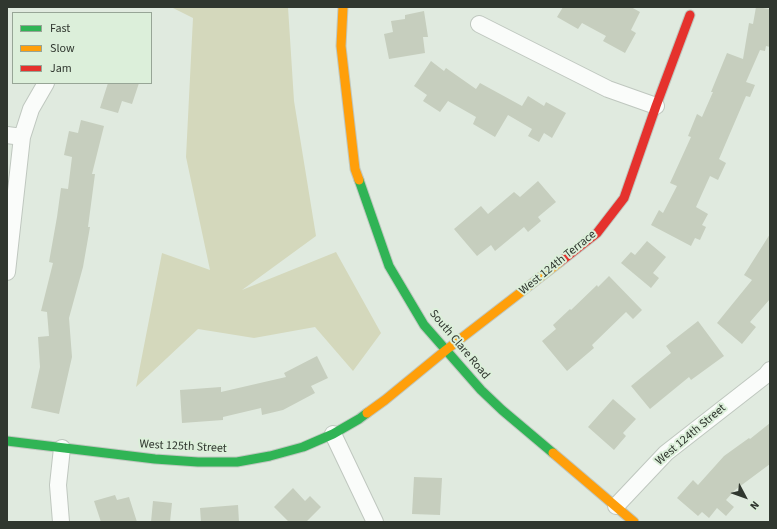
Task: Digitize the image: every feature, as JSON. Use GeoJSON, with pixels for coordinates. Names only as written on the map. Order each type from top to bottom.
{"type":"FeatureCollection","features":[{"type":"Feature","properties":{"kind":"street","name":"South Clare Road"},"geometry":{"type":"LineString","coordinates":[[343,7],[341,46],[355,169],[389,266],[424,325],[481,390],[502,410],[634,522]]}},
{"type":"Feature","properties":{"kind":"street","name":"West 124th Terrace"},"geometry":{"type":"LineString","coordinates":[[446,350],[597,233],[624,198],[690,15]]}},
{"type":"Feature","properties":{"kind":"street"},"geometry":{"type":"LineString","coordinates":[[479,24],[608,89],[656,106]]}},
{"type":"Feature","properties":{"kind":"street"},"geometry":{"type":"LineString","coordinates":[[7,272],[15,136],[45,84]]}},
{"type":"Feature","properties":{"kind":"street","name":"West 125th Street"},"geometry":{"type":"LineString","coordinates":[[7,441],[198,462],[237,462],[270,456],[303,447],[333,434],[359,419],[446,350]]}},
{"type":"Feature","properties":{"kind":"street","name":"West 124th Street"},"geometry":{"type":"LineString","coordinates":[[616,506],[666,453],[766,375],[770,370]]}},
{"type":"Feature","properties":{"kind":"street"},"geometry":{"type":"LineString","coordinates":[[333,434],[375,522]]}},
{"type":"Feature","properties":{"kind":"street"},"geometry":{"type":"LineString","coordinates":[[61,522],[58,485],[62,448]]}},
{"type":"Feature","properties":{"kind":"green space"},"geometry":{"type":"Polygon","coordinates":[[[171,7],[288,7],[294,101],[316,236],[242,290],[336,252],[381,333],[353,371],[315,327],[254,338],[198,329],[136,387],[162,253],[210,270],[186,157],[193,18],[171,7]]]}},
{"type":"Feature","properties":{"kind":"building"},"geometry":{"type":"Polygon","coordinates":[[[563,7],[631,7],[640,12],[631,30],[636,33],[625,53],[603,41],[606,36],[582,23],[578,29],[557,17],[563,7]]]}},
{"type":"Feature","properties":{"kind":"building"},"geometry":{"type":"Polygon","coordinates":[[[756,7],[770,9],[770,47],[766,46],[765,51],[760,50],[746,82],[755,85],[750,97],[746,96],[719,159],[726,163],[718,180],[710,176],[696,207],[708,214],[702,225],[706,227],[700,240],[695,238],[691,246],[651,225],[659,210],[663,213],[677,186],[670,183],[691,137],[688,136],[697,114],[702,117],[727,53],[743,59],[749,23],[753,24],[756,7]]]}},
{"type":"Feature","properties":{"kind":"building"},"geometry":{"type":"Polygon","coordinates":[[[424,11],[428,37],[423,37],[425,53],[389,59],[384,34],[393,32],[391,21],[405,19],[405,15],[424,11]]]}},
{"type":"Feature","properties":{"kind":"building"},"geometry":{"type":"Polygon","coordinates":[[[431,61],[444,71],[446,68],[476,89],[480,83],[522,106],[528,96],[544,106],[546,102],[566,113],[552,138],[544,133],[539,142],[528,136],[532,129],[508,115],[495,137],[473,124],[476,117],[448,101],[440,112],[423,101],[427,95],[414,86],[431,61]]]}},
{"type":"Feature","properties":{"kind":"building"},"geometry":{"type":"Polygon","coordinates":[[[108,84],[139,84],[132,104],[122,101],[118,113],[100,108],[108,84]]]}},
{"type":"Feature","properties":{"kind":"building"},"geometry":{"type":"Polygon","coordinates":[[[81,120],[104,126],[92,174],[95,174],[88,227],[90,227],[83,267],[69,318],[72,357],[59,414],[31,408],[40,367],[38,337],[49,336],[47,312],[41,311],[53,263],[49,262],[61,188],[68,189],[72,157],[64,155],[69,131],[78,133],[81,120]]]}},
{"type":"Feature","properties":{"kind":"building"},"geometry":{"type":"Polygon","coordinates":[[[538,181],[556,202],[538,217],[541,221],[528,232],[524,227],[495,251],[491,245],[477,256],[454,229],[481,206],[488,214],[514,192],[520,197],[538,181]]]}},
{"type":"Feature","properties":{"kind":"building"},"geometry":{"type":"Polygon","coordinates":[[[770,234],[770,299],[750,322],[756,327],[742,344],[717,323],[752,280],[744,275],[770,234]]]}},
{"type":"Feature","properties":{"kind":"building"},"geometry":{"type":"Polygon","coordinates":[[[647,241],[666,257],[653,273],[659,278],[651,288],[621,263],[631,252],[635,255],[647,241]]]}},
{"type":"Feature","properties":{"kind":"building"},"geometry":{"type":"Polygon","coordinates":[[[609,276],[642,310],[633,319],[626,312],[592,345],[594,348],[567,371],[542,341],[556,329],[553,325],[609,276]]]}},
{"type":"Feature","properties":{"kind":"building"},"geometry":{"type":"Polygon","coordinates":[[[698,321],[724,356],[691,380],[689,377],[650,409],[631,386],[671,353],[666,346],[698,321]]]}},
{"type":"Feature","properties":{"kind":"building"},"geometry":{"type":"Polygon","coordinates":[[[317,356],[328,378],[311,386],[315,393],[283,410],[262,415],[261,408],[223,417],[223,420],[182,423],[180,390],[221,387],[221,392],[286,377],[284,373],[317,356]]]}},
{"type":"Feature","properties":{"kind":"building"},"geometry":{"type":"Polygon","coordinates":[[[613,399],[636,419],[623,433],[626,436],[614,450],[588,427],[613,399]]]}},
{"type":"Feature","properties":{"kind":"building"},"geometry":{"type":"Polygon","coordinates":[[[770,423],[770,464],[735,490],[726,500],[734,507],[726,516],[717,508],[709,518],[702,512],[698,516],[677,498],[693,480],[698,485],[724,456],[749,438],[750,439],[770,423]]]}},
{"type":"Feature","properties":{"kind":"building"},"geometry":{"type":"Polygon","coordinates":[[[414,477],[442,478],[440,515],[412,514],[414,477]]]}},
{"type":"Feature","properties":{"kind":"building"},"geometry":{"type":"Polygon","coordinates":[[[293,488],[305,501],[310,496],[321,507],[306,522],[289,522],[274,507],[293,488]]]}},
{"type":"Feature","properties":{"kind":"building"},"geometry":{"type":"Polygon","coordinates":[[[115,495],[117,500],[129,497],[137,522],[101,522],[94,501],[115,495]]]}},
{"type":"Feature","properties":{"kind":"building"},"geometry":{"type":"Polygon","coordinates":[[[153,501],[172,503],[170,522],[151,522],[153,501]]]}},
{"type":"Feature","properties":{"kind":"building"},"geometry":{"type":"Polygon","coordinates":[[[238,505],[239,522],[201,522],[200,508],[238,505]]]}},
{"type":"Feature","properties":{"kind":"traffic: fast"},"geometry":{"type":"LineString","coordinates":[[359,180],[389,266],[424,325],[481,390],[502,410],[553,453]]}},
{"type":"Feature","properties":{"kind":"traffic: fast"},"geometry":{"type":"LineString","coordinates":[[7,441],[155,459],[198,462],[237,462],[270,456],[303,447],[333,434],[367,413]]}},
{"type":"Feature","properties":{"kind":"traffic: slow"},"geometry":{"type":"LineString","coordinates":[[343,7],[341,46],[355,169],[359,180]]}},
{"type":"Feature","properties":{"kind":"traffic: slow"},"geometry":{"type":"LineString","coordinates":[[367,413],[560,262]]}},
{"type":"Feature","properties":{"kind":"traffic: slow"},"geometry":{"type":"LineString","coordinates":[[553,453],[634,522]]}},
{"type":"Feature","properties":{"kind":"traffic: jam"},"geometry":{"type":"LineString","coordinates":[[560,262],[597,233],[624,198],[690,15]]}}]}
